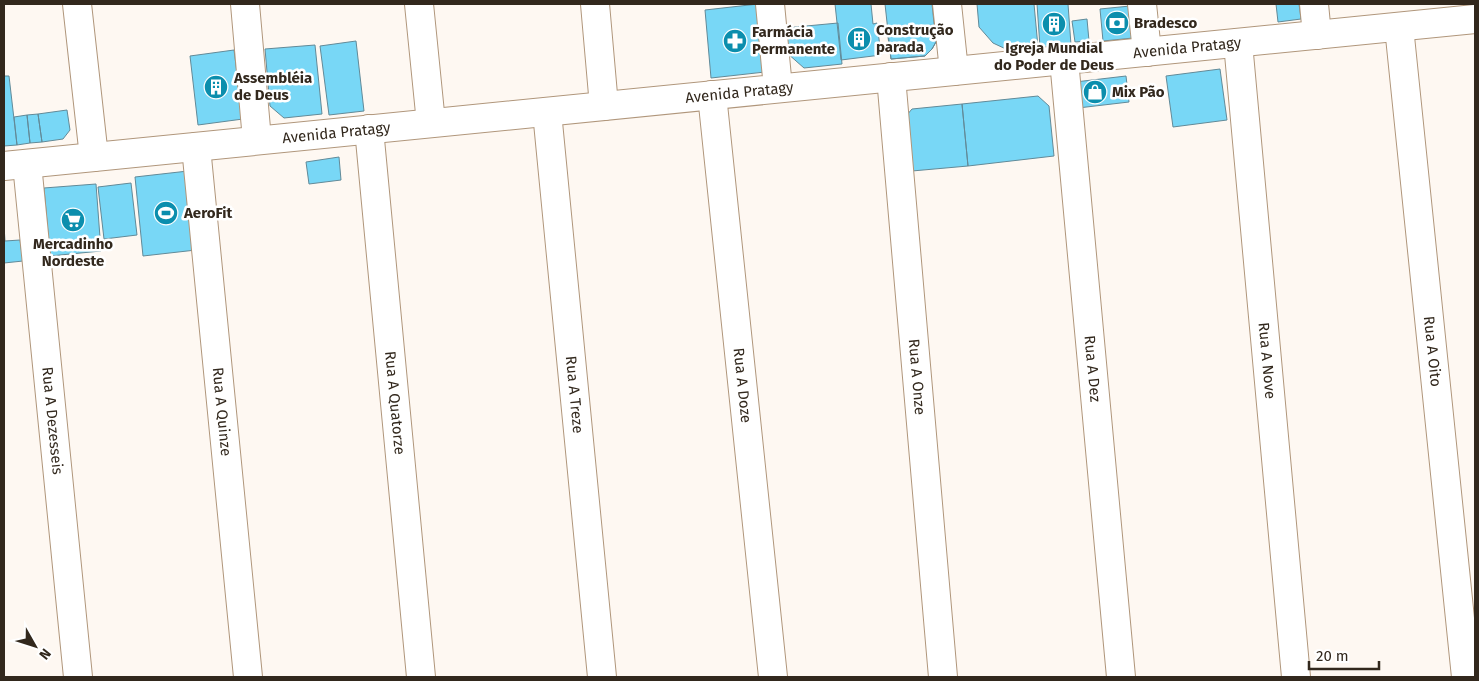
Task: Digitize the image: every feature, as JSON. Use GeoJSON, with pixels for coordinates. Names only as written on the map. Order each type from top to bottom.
{"type":"FeatureCollection","features":[{"type":"Feature","properties":{"kind":"street"},"geometry":{"type":"LineString","coordinates":[[77,4],[94,157]]}},
{"type":"Feature","properties":{"kind":"street"},"geometry":{"type":"LineString","coordinates":[[245,4],[257,140]]}},
{"type":"Feature","properties":{"kind":"street"},"geometry":{"type":"LineString","coordinates":[[419,4],[431,123]]}},
{"type":"Feature","properties":{"kind":"street"},"geometry":{"type":"LineString","coordinates":[[595,4],[604,106]]}},
{"type":"Feature","properties":{"kind":"street"},"geometry":{"type":"LineString","coordinates":[[770,4],[778,88]]}},
{"type":"Feature","properties":{"kind":"street"},"geometry":{"type":"LineString","coordinates":[[947,4],[954,71]]}},
{"type":"Feature","properties":{"kind":"street"},"geometry":{"type":"LineString","coordinates":[[1142,4],[1147,52]]}},
{"type":"Feature","properties":{"kind":"street"},"geometry":{"type":"LineString","coordinates":[[1314,4],[1317,35]]}},
{"type":"Feature","properties":{"kind":"street","name":"Avenida Pratagy"},"geometry":{"type":"LineString","coordinates":[[15,165],[1475,19]]}},
{"type":"Feature","properties":{"kind":"street","name":"Rua A Oito"},"geometry":{"type":"LineString","coordinates":[[1399,27],[1466,677]]}},
{"type":"Feature","properties":{"kind":"street","name":"Rua A Nove"},"geometry":{"type":"LineString","coordinates":[[1238,43],[1296,677]]}},
{"type":"Feature","properties":{"kind":"street","name":"Rua A Dez"},"geometry":{"type":"LineString","coordinates":[[1064,60],[1121,677]]}},
{"type":"Feature","properties":{"kind":"street","name":"Rua A Onze"},"geometry":{"type":"LineString","coordinates":[[891,77],[944,677]]}},
{"type":"Feature","properties":{"kind":"street","name":"Rua A Doze"},"geometry":{"type":"LineString","coordinates":[[712,95],[773,677]]}},
{"type":"Feature","properties":{"kind":"street","name":"Rua A Treze"},"geometry":{"type":"LineString","coordinates":[[547,112],[602,677]]}},
{"type":"Feature","properties":{"kind":"street","name":"Rua A Quatorze"},"geometry":{"type":"LineString","coordinates":[[369,129],[421,677]]}},
{"type":"Feature","properties":{"kind":"street","name":"Rua A Quinze"},"geometry":{"type":"LineString","coordinates":[[196,147],[248,677]]}},
{"type":"Feature","properties":{"kind":"street","name":"Rua A Dezesseis"},"geometry":{"type":"LineString","coordinates":[[15,165],[78,677]]}},
{"type":"Feature","properties":{"kind":"building","name":"Farmácia Permanente"},"geometry":{"type":"Polygon","coordinates":[[[758,4],[765,72],[711,78],[705,10],[758,4]]]}},
{"type":"Feature","properties":{"kind":"building","name":"Construção parada"},"geometry":{"type":"Polygon","coordinates":[[[835,4],[871,4],[873,24],[877,23],[881,55],[841,60],[835,4]]]}},
{"type":"Feature","properties":{"kind":"building"},"geometry":{"type":"Polygon","coordinates":[[[885,4],[932,4],[936,42],[925,56],[891,59],[885,4]]]}},
{"type":"Feature","properties":{"kind":"building"},"geometry":{"type":"Polygon","coordinates":[[[977,4],[1034,4],[1038,47],[1008,50],[993,43],[979,27],[977,4]]]}},
{"type":"Feature","properties":{"kind":"building","name":"Igreja Mundial do Poder de Deus"},"geometry":{"type":"Polygon","coordinates":[[[1037,4],[1068,4],[1071,45],[1040,47],[1037,4]]]}},
{"type":"Feature","properties":{"kind":"building"},"geometry":{"type":"Polygon","coordinates":[[[1276,4],[1299,4],[1301,19],[1278,22],[1276,4]]]}},
{"type":"Feature","properties":{"kind":"building","name":"Bradesco"},"geometry":{"type":"Polygon","coordinates":[[[1130,6],[1133,38],[1103,41],[1100,9],[1130,6]]]}},
{"type":"Feature","properties":{"kind":"building"},"geometry":{"type":"Polygon","coordinates":[[[1087,19],[1089,41],[1075,42],[1072,21],[1087,19]]]}},
{"type":"Feature","properties":{"kind":"building"},"geometry":{"type":"Polygon","coordinates":[[[838,23],[842,64],[804,68],[787,53],[785,28],[838,23]]]}},
{"type":"Feature","properties":{"kind":"building"},"geometry":{"type":"Polygon","coordinates":[[[934,25],[936,42],[925,56],[891,59],[887,30],[934,25]]]}},
{"type":"Feature","properties":{"kind":"building"},"geometry":{"type":"Polygon","coordinates":[[[356,41],[364,111],[329,115],[320,46],[356,41]]]}},
{"type":"Feature","properties":{"kind":"building"},"geometry":{"type":"Polygon","coordinates":[[[315,45],[322,114],[284,118],[270,106],[265,49],[315,45]]]}},
{"type":"Feature","properties":{"kind":"building","name":"Assembléia de Deus"},"geometry":{"type":"Polygon","coordinates":[[[234,50],[243,119],[198,125],[190,56],[234,50]]]}},
{"type":"Feature","properties":{"kind":"building"},"geometry":{"type":"Polygon","coordinates":[[[1220,69],[1227,120],[1173,127],[1166,76],[1220,69]]]}},
{"type":"Feature","properties":{"kind":"building"},"geometry":{"type":"Polygon","coordinates":[[[4,76],[9,76],[17,145],[4,146],[4,76]]]}},
{"type":"Feature","properties":{"kind":"building"},"geometry":{"type":"Polygon","coordinates":[[[1126,76],[1129,102],[1078,108],[1075,82],[1126,76]]]}},
{"type":"Feature","properties":{"kind":"building"},"geometry":{"type":"Polygon","coordinates":[[[1038,96],[1049,106],[1054,156],[968,166],[962,104],[1038,96]]]}},
{"type":"Feature","properties":{"kind":"building"},"geometry":{"type":"Polygon","coordinates":[[[962,104],[968,166],[912,171],[906,116],[912,109],[962,104]]]}},
{"type":"Feature","properties":{"kind":"building"},"geometry":{"type":"Polygon","coordinates":[[[67,110],[70,130],[63,139],[42,142],[38,114],[67,110]]]}},
{"type":"Feature","properties":{"kind":"building"},"geometry":{"type":"Polygon","coordinates":[[[38,114],[42,142],[30,143],[27,115],[38,114]]]}},
{"type":"Feature","properties":{"kind":"building"},"geometry":{"type":"Polygon","coordinates":[[[27,115],[30,143],[17,145],[14,117],[27,115]]]}},
{"type":"Feature","properties":{"kind":"building"},"geometry":{"type":"Polygon","coordinates":[[[339,157],[341,180],[309,184],[306,162],[339,157]]]}},
{"type":"Feature","properties":{"kind":"building","name":"AeroFit"},"geometry":{"type":"Polygon","coordinates":[[[188,171],[196,250],[143,256],[135,177],[188,171]]]}},
{"type":"Feature","properties":{"kind":"building"},"geometry":{"type":"Polygon","coordinates":[[[131,183],[137,235],[104,239],[98,187],[131,183]]]}},
{"type":"Feature","properties":{"kind":"building","name":"Mercadinho Nordeste"},"geometry":{"type":"Polygon","coordinates":[[[96,184],[101,251],[50,256],[44,188],[96,184]]]}},
{"type":"Feature","properties":{"kind":"building"},"geometry":{"type":"Polygon","coordinates":[[[4,226],[5,241],[20,240],[23,261],[4,263],[4,226]]]}},
{"type":"Feature","properties":{"kind":"place","name":"Bradesco"},"geometry":{"type":"Point","coordinates":[1117,23]}},
{"type":"Feature","properties":{"kind":"place","name":"Igreja Mundial do Poder de Deus"},"geometry":{"type":"Point","coordinates":[1054,24]}},
{"type":"Feature","properties":{"kind":"place","name":"Construção parada"},"geometry":{"type":"Point","coordinates":[859,39]}},
{"type":"Feature","properties":{"kind":"place","name":"Farmácia Permanente"},"geometry":{"type":"Point","coordinates":[735,41]}},
{"type":"Feature","properties":{"kind":"place","name":"Assembléia de Deus"},"geometry":{"type":"Point","coordinates":[216,87]}},
{"type":"Feature","properties":{"kind":"place","name":"Mix Pão"},"geometry":{"type":"Point","coordinates":[1095,92]}},
{"type":"Feature","properties":{"kind":"place","name":"AeroFit"},"geometry":{"type":"Point","coordinates":[166,213]}},
{"type":"Feature","properties":{"kind":"place","name":"Mercadinho Nordeste"},"geometry":{"type":"Point","coordinates":[73,220]}}]}
